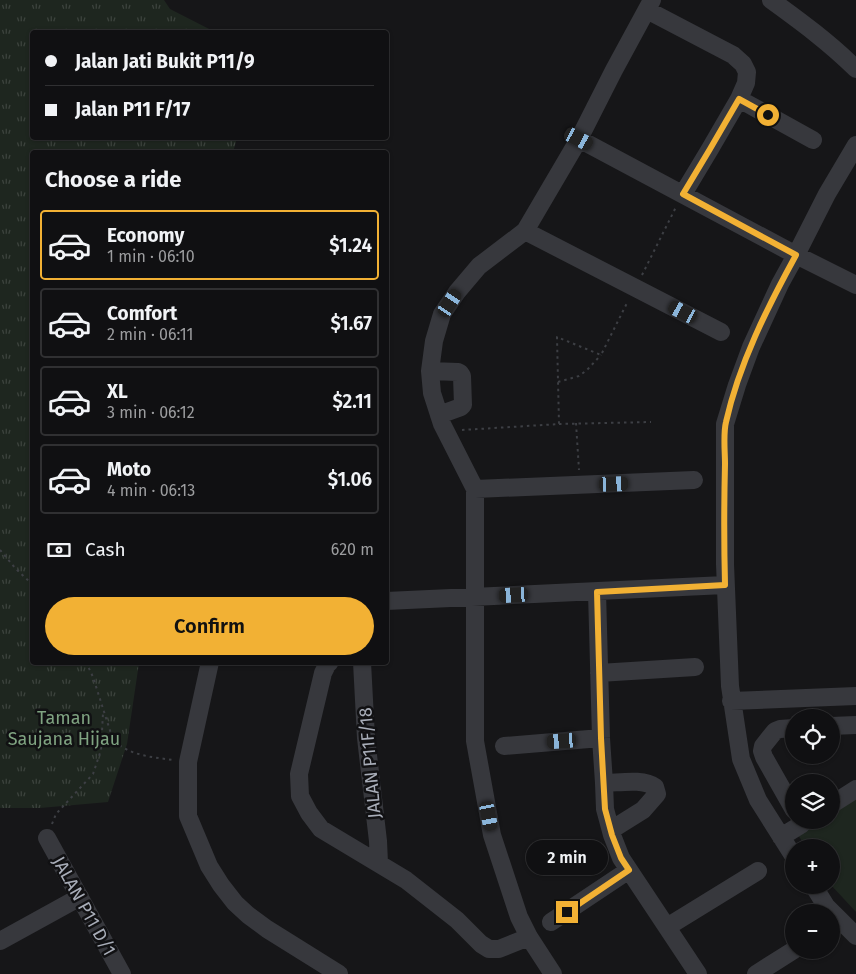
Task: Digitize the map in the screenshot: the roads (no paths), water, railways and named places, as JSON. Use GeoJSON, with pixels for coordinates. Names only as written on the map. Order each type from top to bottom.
{"type":"FeatureCollection","features":[{"type":"Feature","properties":{"kind":"street"},"geometry":{"type":"LineString","coordinates":[[771,0],[856,69]]}},
{"type":"Feature","properties":{"kind":"street"},"geometry":{"type":"LineString","coordinates":[[553,974],[529,938],[519,917],[492,834],[475,741],[475,489],[442,423],[432,393],[430,371],[434,341],[442,314],[457,292],[479,266],[525,231],[579,139],[650,5],[732,55],[743,64],[747,72],[746,83],[739,99],[683,194]]}},
{"type":"Feature","properties":{"kind":"street"},"geometry":{"type":"LineString","coordinates":[[739,99],[813,140]]}},
{"type":"Feature","properties":{"kind":"street"},"geometry":{"type":"LineString","coordinates":[[579,139],[856,285]]}},
{"type":"Feature","properties":{"kind":"street"},"geometry":{"type":"LineString","coordinates":[[785,843],[758,800],[742,759],[732,701],[725,585],[725,424],[751,347],[780,284],[826,194],[856,145]]}},
{"type":"Feature","properties":{"kind":"street"},"geometry":{"type":"LineString","coordinates":[[525,231],[721,332]]}},
{"type":"Feature","properties":{"kind":"street"},"geometry":{"type":"LineString","coordinates":[[430,371],[458,372],[462,376],[463,405],[442,423]]}},
{"type":"Feature","properties":{"kind":"street"},"geometry":{"type":"LineString","coordinates":[[475,489],[694,480]]}},
{"type":"Feature","properties":{"kind":"street"},"geometry":{"type":"LineString","coordinates":[[389,601],[725,585]]}},
{"type":"Feature","properties":{"kind":"street"},"geometry":{"type":"LineString","coordinates":[[597,592],[605,809],[621,858],[698,974]]}},
{"type":"Feature","properties":{"kind":"street"},"geometry":{"type":"LineString","coordinates":[[209,665],[188,762],[188,816],[209,866],[235,903],[266,929],[339,974]]}},
{"type":"Feature","properties":{"kind":"street"},"geometry":{"type":"LineString","coordinates":[[327,665],[299,774],[300,796],[309,813],[321,829],[406,880],[489,949],[499,949],[529,938]]}},
{"type":"Feature","properties":{"kind":"street","name":"JALAN P11F/18"},"geometry":{"type":"LineString","coordinates":[[362,665],[366,738],[379,863]]}},
{"type":"Feature","properties":{"kind":"street"},"geometry":{"type":"LineString","coordinates":[[599,673],[695,667]]}},
{"type":"Feature","properties":{"kind":"street"},"geometry":{"type":"LineString","coordinates":[[732,701],[856,696]]}},
{"type":"Feature","properties":{"kind":"street"},"geometry":{"type":"LineString","coordinates":[[840,726],[856,725]]}},
{"type":"Feature","properties":{"kind":"street"},"geometry":{"type":"LineString","coordinates":[[785,729],[775,731],[763,746],[762,751],[785,792]]}},
{"type":"Feature","properties":{"kind":"street"},"geometry":{"type":"LineString","coordinates":[[504,746],[601,738]]}},
{"type":"Feature","properties":{"kind":"street"},"geometry":{"type":"LineString","coordinates":[[604,783],[639,782],[650,783],[656,787],[657,794],[643,810],[611,830]]}},
{"type":"Feature","properties":{"kind":"street"},"geometry":{"type":"LineString","coordinates":[[840,799],[856,789]]}},
{"type":"Feature","properties":{"kind":"street"},"geometry":{"type":"LineString","coordinates":[[781,837],[790,829]]}},
{"type":"Feature","properties":{"kind":"street","name":"JALAN P11 D/1"},"geometry":{"type":"LineString","coordinates":[[47,838],[122,974]]}},
{"type":"Feature","properties":{"kind":"street"},"geometry":{"type":"LineString","coordinates":[[551,922],[629,870]]}},
{"type":"Feature","properties":{"kind":"street"},"geometry":{"type":"LineString","coordinates":[[667,927],[758,871]]}},
{"type":"Feature","properties":{"kind":"street"},"geometry":{"type":"LineString","coordinates":[[0,941],[80,897]]}},
{"type":"Feature","properties":{"kind":"street"},"geometry":{"type":"LineString","coordinates":[[840,926],[856,936]]}},
{"type":"Feature","properties":{"kind":"street"},"geometry":{"type":"LineString","coordinates":[[756,974],[785,956]]}},
{"type":"Feature","properties":{"kind":"park label","name":"Taman Saujana Hijau"},"geometry":{"type":"Point","coordinates":[64,728]}}]}
